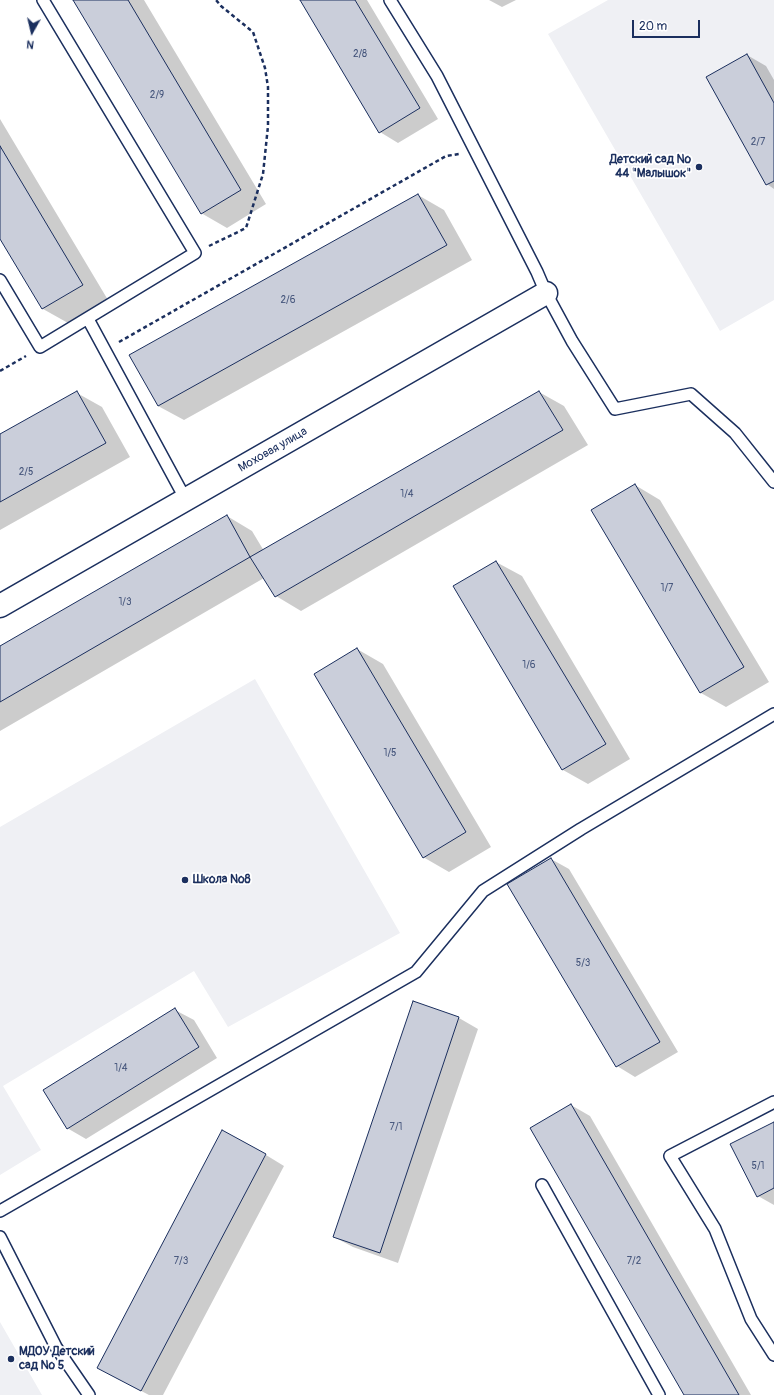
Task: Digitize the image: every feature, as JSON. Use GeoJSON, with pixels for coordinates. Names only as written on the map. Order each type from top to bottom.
{"type":"FeatureCollection","features":[{"type":"Feature","properties":{"kind":"street","name":"Моховая улица"},"geometry":{"type":"LineString","coordinates":[[0,606],[546,293]]}},
{"type":"Feature","properties":{"kind":"lane"},"geometry":{"type":"LineString","coordinates":[[0,280],[40,347],[195,253],[43,0]]}},
{"type":"Feature","properties":{"kind":"lane"},"geometry":{"type":"LineString","coordinates":[[390,0],[437,76],[546,293],[572,341],[615,409],[691,394],[735,434],[774,482]]}},
{"type":"Feature","properties":{"kind":"lane"},"geometry":{"type":"LineString","coordinates":[[88,319],[186,500]]}},
{"type":"Feature","properties":{"kind":"lane"},"geometry":{"type":"LineString","coordinates":[[0,1211],[416,972],[483,891],[581,829],[774,714]]}},
{"type":"Feature","properties":{"kind":"lane"},"geometry":{"type":"LineString","coordinates":[[774,1102],[670,1156],[714,1229],[751,1319],[774,1355]]}},
{"type":"Feature","properties":{"kind":"lane"},"geometry":{"type":"LineString","coordinates":[[542,1185],[659,1395]]}},
{"type":"Feature","properties":{"kind":"lane"},"geometry":{"type":"LineString","coordinates":[[0,1237],[56,1347],[89,1395]]}},
{"type":"Feature","properties":{"kind":"path"},"geometry":{"type":"LineString","coordinates":[[195,253],[246,228],[263,174],[268,126],[269,103],[267,81],[259,48],[253,32],[216,0]]}},
{"type":"Feature","properties":{"kind":"path"},"geometry":{"type":"LineString","coordinates":[[105,351],[446,156],[476,152]]}},
{"type":"Feature","properties":{"kind":"path"},"geometry":{"type":"LineString","coordinates":[[0,371],[40,347]]}},
{"type":"Feature","properties":{"kind":"shaded area","name":"Детский сад № 44 \"Малышок\""},"geometry":{"type":"Polygon","coordinates":[[[608,0],[774,0],[774,300],[720,331],[548,34],[608,0]]]}},
{"type":"Feature","properties":{"kind":"shaded area","name":"Школа №8"},"geometry":{"type":"Polygon","coordinates":[[[255,679],[400,933],[228,1027],[194,971],[3,1086],[41,1150],[0,1175],[0,827],[255,679]]]}},
{"type":"Feature","properties":{"kind":"shaded area","name":"МДОУ Детский сад № 5"},"geometry":{"type":"Polygon","coordinates":[[[0,1322],[42,1395],[0,1395],[0,1322]]]}},
{"type":"Feature","properties":{"kind":"building"},"geometry":{"type":"Polygon","coordinates":[[[73,0],[128,0],[241,190],[201,214],[73,0]]]}},
{"type":"Feature","properties":{"kind":"building"},"geometry":{"type":"Polygon","coordinates":[[[300,0],[355,0],[420,108],[379,133],[300,0]]]}},
{"type":"Feature","properties":{"kind":"building"},"geometry":{"type":"Polygon","coordinates":[[[747,54],[774,103],[774,181],[766,185],[706,77],[747,54]]]}},
{"type":"Feature","properties":{"kind":"building"},"geometry":{"type":"Polygon","coordinates":[[[0,146],[83,285],[42,309],[0,239],[0,146]]]}},
{"type":"Feature","properties":{"kind":"building"},"geometry":{"type":"Polygon","coordinates":[[[418,194],[447,245],[158,406],[129,355],[418,194]]]}},
{"type":"Feature","properties":{"kind":"building"},"geometry":{"type":"Polygon","coordinates":[[[77,391],[106,443],[0,502],[0,434],[77,391]]]}},
{"type":"Feature","properties":{"kind":"building"},"geometry":{"type":"Polygon","coordinates":[[[539,391],[563,430],[275,597],[250,557],[539,391]]]}},
{"type":"Feature","properties":{"kind":"building"},"geometry":{"type":"Polygon","coordinates":[[[635,484],[744,667],[700,693],[591,510],[635,484]]]}},
{"type":"Feature","properties":{"kind":"building"},"geometry":{"type":"Polygon","coordinates":[[[227,515],[250,557],[0,702],[0,646],[227,515]]]}},
{"type":"Feature","properties":{"kind":"building"},"geometry":{"type":"Polygon","coordinates":[[[496,561],[606,744],[562,770],[453,586],[496,561]]]}},
{"type":"Feature","properties":{"kind":"building"},"geometry":{"type":"Polygon","coordinates":[[[357,648],[466,832],[423,858],[314,674],[357,648]]]}},
{"type":"Feature","properties":{"kind":"building"},"geometry":{"type":"Polygon","coordinates":[[[551,858],[660,1042],[616,1067],[507,884],[551,858]]]}},
{"type":"Feature","properties":{"kind":"building"},"geometry":{"type":"Polygon","coordinates":[[[413,1001],[459,1017],[380,1253],[333,1237],[413,1001]]]}},
{"type":"Feature","properties":{"kind":"building"},"geometry":{"type":"Polygon","coordinates":[[[175,1008],[199,1047],[67,1129],[43,1090],[175,1008]]]}},
{"type":"Feature","properties":{"kind":"building"},"geometry":{"type":"Polygon","coordinates":[[[571,1104],[739,1395],[684,1395],[530,1128],[571,1104]]]}},
{"type":"Feature","properties":{"kind":"building"},"geometry":{"type":"Polygon","coordinates":[[[774,1122],[774,1188],[757,1197],[730,1144],[774,1122]]]}},
{"type":"Feature","properties":{"kind":"building"},"geometry":{"type":"Polygon","coordinates":[[[222,1130],[266,1154],[141,1391],[97,1368],[222,1130]]]}},
{"type":"Feature","properties":{"kind":"place","name":"Детский сад № 44 \"Малышок\""},"geometry":{"type":"Point","coordinates":[699,167]}},
{"type":"Feature","properties":{"kind":"place","name":"Школа №8"},"geometry":{"type":"Point","coordinates":[185,880]}},
{"type":"Feature","properties":{"kind":"place","name":"МДОУ Детский сад № 5"},"geometry":{"type":"Point","coordinates":[11,1359]}}]}
